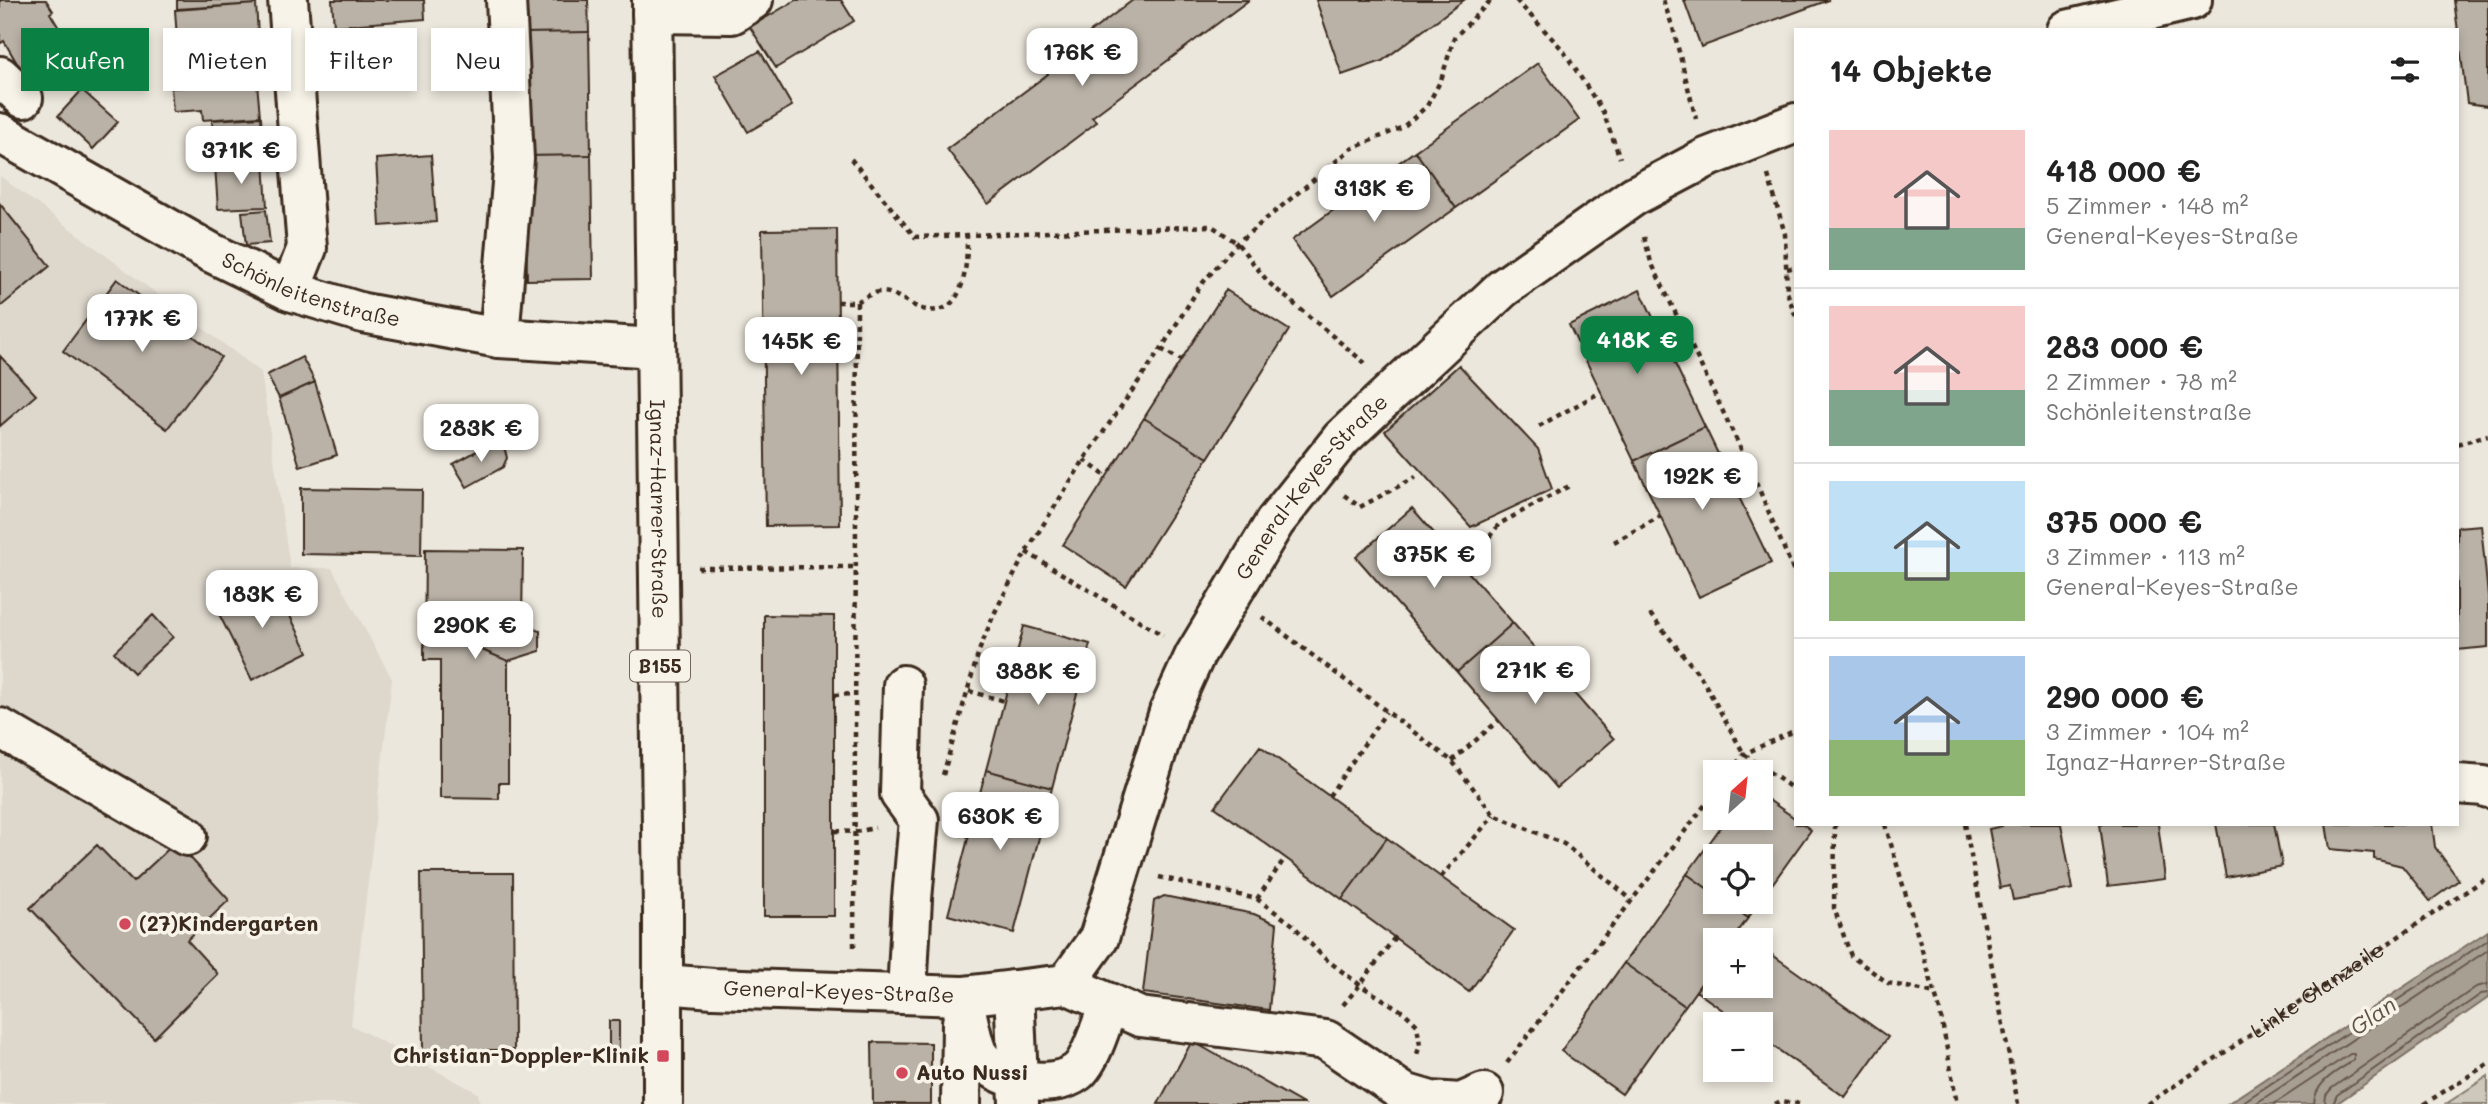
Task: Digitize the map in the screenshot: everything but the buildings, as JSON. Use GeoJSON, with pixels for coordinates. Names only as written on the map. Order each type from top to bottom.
{"type":"FeatureCollection","features":[{"type":"Feature","properties":{"kind":"street"},"geometry":{"type":"LineString","coordinates":[[288,0],[307,248],[290,291]]}},
{"type":"Feature","properties":{"kind":"street"},"geometry":{"type":"LineString","coordinates":[[499,338],[514,159],[506,0]]}},
{"type":"Feature","properties":{"kind":"street"},"geometry":{"type":"LineString","coordinates":[[652,7],[732,13],[753,0]]}},
{"type":"Feature","properties":{"kind":"street"},"geometry":{"type":"LineString","coordinates":[[2075,28],[2192,0]]}},
{"type":"Feature","properties":{"kind":"street","name":"Ignaz-Harrer-Straße"},"geometry":{"type":"LineString","coordinates":[[652,7],[664,984],[663,1104]]}},
{"type":"Feature","properties":{"kind":"street","name":"General-Keyes-Straße"},"geometry":{"type":"LineString","coordinates":[[664,984],[963,996],[1066,984],[1099,938],[1169,712],[1195,655],[1275,522],[1342,438],[1503,288],[1634,196],[1696,163],[1794,124]]}},
{"type":"Feature","properties":{"kind":"street","name":"Schönleitenstraße"},"geometry":{"type":"LineString","coordinates":[[0,133],[210,252],[290,291],[363,313],[499,338],[655,348]]}},
{"type":"Feature","properties":{"kind":"street"},"geometry":{"type":"LineString","coordinates":[[903,685],[900,794],[919,820],[907,993]]}},
{"type":"Feature","properties":{"kind":"street"},"geometry":{"type":"LineString","coordinates":[[0,728],[187,836]]}},
{"type":"Feature","properties":{"kind":"street"},"geometry":{"type":"LineString","coordinates":[[2459,784],[2484,786],[2488,789]]}},
{"type":"Feature","properties":{"kind":"street"},"geometry":{"type":"LineString","coordinates":[[1066,984],[1140,1017],[1326,1040],[1404,1093],[1431,1101],[1461,1103],[1484,1093]]}},
{"type":"Feature","properties":{"kind":"street"},"geometry":{"type":"LineString","coordinates":[[1014,990],[1019,1091]]}},
{"type":"Feature","properties":{"kind":"street"},"geometry":{"type":"LineString","coordinates":[[963,996],[978,1054],[1019,1091]]}},
{"type":"Feature","properties":{"kind":"street"},"geometry":{"type":"LineString","coordinates":[[961,1104],[963,996]]}},
{"type":"Feature","properties":{"kind":"street"},"geometry":{"type":"LineString","coordinates":[[1019,1091],[1049,1083],[1077,1071],[1097,1038],[1109,1003]]}},
{"type":"Feature","properties":{"kind":"path"},"geometry":{"type":"LineString","coordinates":[[835,831],[855,832],[919,820],[936,798],[979,651],[994,614],[1026,552],[1200,286],[1237,243],[1351,149],[1403,127],[1427,106],[1441,80],[1454,38],[1491,0]]}},
{"type":"Feature","properties":{"kind":"path"},"geometry":{"type":"LineString","coordinates":[[1516,0],[1563,50],[1603,112],[1634,196],[1651,262],[1751,470],[1794,572]]}},
{"type":"Feature","properties":{"kind":"path"},"geometry":{"type":"LineString","coordinates":[[1663,0],[1674,28],[1696,163]]}},
{"type":"Feature","properties":{"kind":"path"},"geometry":{"type":"LineString","coordinates":[[1757,137],[1785,234],[1787,292],[1794,311]]}},
{"type":"Feature","properties":{"kind":"path"},"geometry":{"type":"LineString","coordinates":[[851,159],[915,237],[1212,226],[1237,243],[1269,283],[1395,388]]}},
{"type":"Feature","properties":{"kind":"path"},"geometry":{"type":"LineString","coordinates":[[837,302],[857,302],[868,294],[884,292],[927,310],[943,308],[957,296],[967,270],[967,235]]}},
{"type":"Feature","properties":{"kind":"path"},"geometry":{"type":"LineString","coordinates":[[2459,255],[2466,254]]}},
{"type":"Feature","properties":{"kind":"path"},"geometry":{"type":"LineString","coordinates":[[1787,269],[1794,267]]}},
{"type":"Feature","properties":{"kind":"path"},"geometry":{"type":"LineString","coordinates":[[854,992],[857,302]]}},
{"type":"Feature","properties":{"kind":"path"},"geometry":{"type":"LineString","coordinates":[[1161,349],[1181,360]]}},
{"type":"Feature","properties":{"kind":"path"},"geometry":{"type":"LineString","coordinates":[[1539,426],[1601,392]]}},
{"type":"Feature","properties":{"kind":"path"},"geometry":{"type":"LineString","coordinates":[[2459,443],[2488,435]]}},
{"type":"Feature","properties":{"kind":"path"},"geometry":{"type":"LineString","coordinates":[[1084,460],[1107,477]]}},
{"type":"Feature","properties":{"kind":"path"},"geometry":{"type":"LineString","coordinates":[[1314,472],[1360,507],[1416,477]]}},
{"type":"Feature","properties":{"kind":"path"},"geometry":{"type":"LineString","coordinates":[[1462,566],[1482,547],[1499,524],[1569,486]]}},
{"type":"Feature","properties":{"kind":"path"},"geometry":{"type":"LineString","coordinates":[[1614,542],[1661,516]]}},
{"type":"Feature","properties":{"kind":"path"},"geometry":{"type":"LineString","coordinates":[[1026,552],[1195,655]]}},
{"type":"Feature","properties":{"kind":"path"},"geometry":{"type":"LineString","coordinates":[[658,569],[855,568]]}},
{"type":"Feature","properties":{"kind":"path"},"geometry":{"type":"LineString","coordinates":[[1231,593],[1452,761],[1494,816],[1564,844],[1632,900]]}},
{"type":"Feature","properties":{"kind":"path"},"geometry":{"type":"LineString","coordinates":[[1650,614],[1702,677],[1744,754],[1794,790]]}},
{"type":"Feature","properties":{"kind":"path"},"geometry":{"type":"LineString","coordinates":[[1553,671],[1575,650]]}},
{"type":"Feature","properties":{"kind":"path"},"geometry":{"type":"LineString","coordinates":[[969,691],[1004,701]]}},
{"type":"Feature","properties":{"kind":"path"},"geometry":{"type":"LineString","coordinates":[[835,695],[855,694]]}},
{"type":"Feature","properties":{"kind":"path"},"geometry":{"type":"LineString","coordinates":[[1329,796],[1386,712]]}},
{"type":"Feature","properties":{"kind":"path"},"geometry":{"type":"LineString","coordinates":[[1452,761],[1499,720]]}},
{"type":"Feature","properties":{"kind":"path"},"geometry":{"type":"LineString","coordinates":[[1739,760],[1744,754],[1794,731]]}},
{"type":"Feature","properties":{"kind":"path"},"geometry":{"type":"LineString","coordinates":[[1484,1093],[1703,808]]}},
{"type":"Feature","properties":{"kind":"path"},"geometry":{"type":"LineString","coordinates":[[1441,877],[1494,816]]}},
{"type":"Feature","properties":{"kind":"path"},"geometry":{"type":"LineString","coordinates":[[1835,826],[1834,908],[1851,956],[1888,983],[1936,993]]}},
{"type":"Feature","properties":{"kind":"path"},"geometry":{"type":"LineString","coordinates":[[1886,826],[1936,993],[1957,1104]]}},
{"type":"Feature","properties":{"kind":"path"},"geometry":{"type":"LineString","coordinates":[[1965,826],[2018,1104]]}},
{"type":"Feature","properties":{"kind":"path"},"geometry":{"type":"LineString","coordinates":[[1257,899],[1285,858]]}},
{"type":"Feature","properties":{"kind":"path"},"geometry":{"type":"LineString","coordinates":[[1121,864],[1167,879],[1257,899],[1292,924],[1323,957],[1360,985],[1405,1013],[1417,1025],[1420,1045],[1404,1093]]}},
{"type":"Feature","properties":{"kind":"path","name":"Linke Glanzeile"},"geometry":{"type":"LineString","coordinates":[[2147,1104],[2488,877]]}},
{"type":"Feature","properties":{"kind":"path"},"geometry":{"type":"LineString","coordinates":[[1326,1040],[1338,1010],[1395,937]]}},
{"type":"Feature","properties":{"kind":"path"},"geometry":{"type":"LineString","coordinates":[[2424,1104],[2488,1064]]}},
{"type":"Feature","properties":{"kind":"path"},"geometry":{"type":"LineString","coordinates":[[1775,1104],[1781,1101],[1802,1104]]}},
{"type":"Feature","properties":{"kind":"shaded area"},"geometry":{"type":"Polygon","coordinates":[[[0,176],[261,372],[290,568],[332,568],[392,679],[351,1025],[478,1093],[480,1104],[0,1104],[0,176]]]}},
{"type":"Feature","properties":{"kind":"shaded area"},"geometry":{"type":"Polygon","coordinates":[[[2488,1076],[2488,1104],[2446,1104],[2488,1076]]]}},
{"type":"Feature","properties":{"kind":"water","name":"Glan"},"geometry":{"type":"Polygon","coordinates":[[[2488,931],[2488,998],[2336,1104],[2227,1104],[2488,931]]]}},
{"type":"Feature","properties":{"kind":"place","name":"(27)Kindergarten"},"geometry":{"type":"Point","coordinates":[125,924]}},
{"type":"Feature","properties":{"kind":"place","name":"Christian-Doppler-Klinik"},"geometry":{"type":"Point","coordinates":[663,1056]}},
{"type":"Feature","properties":{"kind":"place","name":"Auto Nussi"},"geometry":{"type":"Point","coordinates":[902,1073]}}]}
